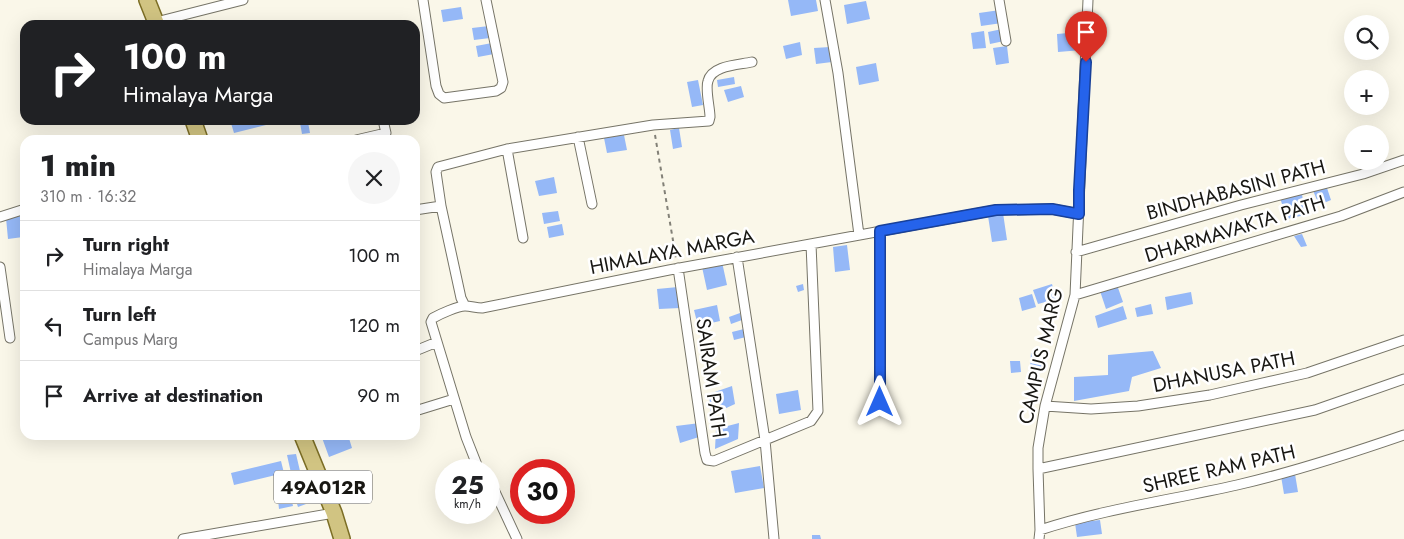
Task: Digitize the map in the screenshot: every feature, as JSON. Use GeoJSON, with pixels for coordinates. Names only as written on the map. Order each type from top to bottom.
{"type":"FeatureCollection","features":[{"type":"Feature","properties":{"kind":"main road"},"geometry":{"type":"LineString","coordinates":[[147,0],[155,20]]}},
{"type":"Feature","properties":{"kind":"main road","name":"49A012R"},"geometry":{"type":"LineString","coordinates":[[304,440],[334,513],[342,539]]}},
{"type":"Feature","properties":{"kind":"street"},"geometry":{"type":"LineString","coordinates":[[167,20],[243,0]]}},
{"type":"Feature","properties":{"kind":"street"},"geometry":{"type":"LineString","coordinates":[[423,0],[436,86],[439,94],[444,98],[496,91],[501,88],[503,82],[486,0]]}},
{"type":"Feature","properties":{"kind":"street"},"geometry":{"type":"LineString","coordinates":[[825,0],[838,73],[859,235]]}},
{"type":"Feature","properties":{"kind":"street"},"geometry":{"type":"LineString","coordinates":[[999,0],[1006,41]]}},
{"type":"Feature","properties":{"kind":"street","name":"CAMPUS MARG"},"geometry":{"type":"LineString","coordinates":[[1040,535],[1038,448],[1045,406],[1076,295],[1076,252],[1088,0]]}},
{"type":"Feature","properties":{"kind":"street"},"geometry":{"type":"LineString","coordinates":[[465,306],[461,298],[441,206],[436,172],[438,167],[507,149],[578,137],[653,125],[709,122],[707,82],[713,72],[752,62]]}},
{"type":"Feature","properties":{"kind":"street"},"geometry":{"type":"LineString","coordinates":[[377,135],[386,133],[384,125]]}},
{"type":"Feature","properties":{"kind":"street"},"geometry":{"type":"LineString","coordinates":[[578,137],[592,204]]}},
{"type":"Feature","properties":{"kind":"street"},"geometry":{"type":"LineString","coordinates":[[507,149],[523,238]]}},
{"type":"Feature","properties":{"kind":"street","name":"BINDHABASINI PATH"},"geometry":{"type":"LineString","coordinates":[[1076,252],[1241,205],[1363,174],[1404,160]]}},
{"type":"Feature","properties":{"kind":"street","name":"DHARMAVAKTA PATH"},"geometry":{"type":"LineString","coordinates":[[1076,295],[1341,216],[1404,192]]}},
{"type":"Feature","properties":{"kind":"street"},"geometry":{"type":"LineString","coordinates":[[420,209],[441,206]]}},
{"type":"Feature","properties":{"kind":"street","name":"HIMALAYA MARGA"},"geometry":{"type":"LineString","coordinates":[[475,459],[454,399],[431,322],[432,318],[465,306],[482,308],[678,268],[996,210],[1052,209],[1079,214]]}},
{"type":"Feature","properties":{"kind":"street"},"geometry":{"type":"LineString","coordinates":[[0,217],[20,211]]}},
{"type":"Feature","properties":{"kind":"street"},"geometry":{"type":"LineString","coordinates":[[880,231],[880,402]]}},
{"type":"Feature","properties":{"kind":"street","name":"SAIRAM PATH"},"geometry":{"type":"LineString","coordinates":[[678,268],[704,453],[707,460],[714,461],[810,421],[818,411],[811,244]]}},
{"type":"Feature","properties":{"kind":"street"},"geometry":{"type":"LineString","coordinates":[[737,257],[765,440],[774,539]]}},
{"type":"Feature","properties":{"kind":"street"},"geometry":{"type":"LineString","coordinates":[[0,267],[10,338]]}},
{"type":"Feature","properties":{"kind":"street","name":"DHANUSA PATH"},"geometry":{"type":"LineString","coordinates":[[1045,406],[1101,409],[1138,406],[1210,395],[1307,373],[1404,340]]}},
{"type":"Feature","properties":{"kind":"street"},"geometry":{"type":"LineString","coordinates":[[420,349],[437,342]]}},
{"type":"Feature","properties":{"kind":"street"},"geometry":{"type":"LineString","coordinates":[[1038,469],[1315,410],[1404,379]]}},
{"type":"Feature","properties":{"kind":"street"},"geometry":{"type":"LineString","coordinates":[[420,409],[454,399]]}},
{"type":"Feature","properties":{"kind":"street","name":"SHREE RAM PATH"},"geometry":{"type":"LineString","coordinates":[[1040,535],[1072,520],[1236,485],[1310,466],[1404,435]]}},
{"type":"Feature","properties":{"kind":"street"},"geometry":{"type":"LineString","coordinates":[[500,503],[517,539]]}},
{"type":"Feature","properties":{"kind":"street"},"geometry":{"type":"LineString","coordinates":[[183,539],[334,513]]}},
{"type":"Feature","properties":{"kind":"path"},"geometry":{"type":"LineString","coordinates":[[653,125],[678,268]]}},
{"type":"Feature","properties":{"kind":"building"},"geometry":{"type":"Polygon","coordinates":[[[788,0],[816,0],[818,11],[791,16],[788,0]]]}},
{"type":"Feature","properties":{"kind":"building"},"geometry":{"type":"Polygon","coordinates":[[[866,1],[870,19],[847,24],[844,5],[866,1]]]}},
{"type":"Feature","properties":{"kind":"building"},"geometry":{"type":"Polygon","coordinates":[[[461,7],[463,19],[443,22],[441,10],[461,7]]]}},
{"type":"Feature","properties":{"kind":"building"},"geometry":{"type":"Polygon","coordinates":[[[1000,10],[1002,23],[981,26],[979,13],[1000,10]]]}},
{"type":"Feature","properties":{"kind":"building"},"geometry":{"type":"Polygon","coordinates":[[[489,26],[490,38],[474,40],[472,28],[489,26]]]}},
{"type":"Feature","properties":{"kind":"building"},"geometry":{"type":"Polygon","coordinates":[[[1002,29],[1004,41],[990,44],[988,32],[1002,29]]]}},
{"type":"Feature","properties":{"kind":"building"},"geometry":{"type":"Polygon","coordinates":[[[984,31],[986,48],[973,49],[971,33],[984,31]]]}},
{"type":"Feature","properties":{"kind":"building"},"geometry":{"type":"Polygon","coordinates":[[[1080,32],[1082,50],[1058,52],[1057,34],[1080,32]]]}},
{"type":"Feature","properties":{"kind":"building"},"geometry":{"type":"Polygon","coordinates":[[[800,42],[802,55],[786,59],[783,46],[800,42]]]}},
{"type":"Feature","properties":{"kind":"building"},"geometry":{"type":"Polygon","coordinates":[[[492,43],[494,54],[478,57],[476,46],[492,43]]]}},
{"type":"Feature","properties":{"kind":"building"},"geometry":{"type":"Polygon","coordinates":[[[1007,46],[1009,63],[996,65],[993,48],[1007,46]]]}},
{"type":"Feature","properties":{"kind":"building"},"geometry":{"type":"Polygon","coordinates":[[[830,47],[832,62],[816,64],[814,48],[830,47]]]}},
{"type":"Feature","properties":{"kind":"building"},"geometry":{"type":"Polygon","coordinates":[[[876,63],[879,81],[859,85],[856,67],[876,63]]]}},
{"type":"Feature","properties":{"kind":"building"},"geometry":{"type":"Polygon","coordinates":[[[734,77],[735,84],[718,87],[717,80],[734,77]]]}},
{"type":"Feature","properties":{"kind":"building"},"geometry":{"type":"Polygon","coordinates":[[[698,80],[703,105],[692,107],[687,82],[698,80]]]}},
{"type":"Feature","properties":{"kind":"building"},"geometry":{"type":"Polygon","coordinates":[[[741,86],[744,97],[728,102],[724,90],[741,86]]]}},
{"type":"Feature","properties":{"kind":"building"},"geometry":{"type":"Polygon","coordinates":[[[232,125],[266,125],[234,133],[232,125]]]}},
{"type":"Feature","properties":{"kind":"building"},"geometry":{"type":"Polygon","coordinates":[[[300,125],[309,125],[310,133],[302,134],[300,125]]]}},
{"type":"Feature","properties":{"kind":"building"},"geometry":{"type":"Polygon","coordinates":[[[679,128],[682,147],[673,149],[670,130],[679,128]]]}},
{"type":"Feature","properties":{"kind":"building"},"geometry":{"type":"Polygon","coordinates":[[[624,135],[627,150],[607,153],[604,138],[624,135]]]}},
{"type":"Feature","properties":{"kind":"building"},"geometry":{"type":"Polygon","coordinates":[[[554,177],[557,193],[539,196],[535,181],[554,177]]]}},
{"type":"Feature","properties":{"kind":"building"},"geometry":{"type":"Polygon","coordinates":[[[1326,185],[1331,200],[1319,205],[1312,188],[1326,185]]]}},
{"type":"Feature","properties":{"kind":"building"},"geometry":{"type":"Polygon","coordinates":[[[1302,194],[1305,215],[1287,219],[1280,198],[1302,194]]]}},
{"type":"Feature","properties":{"kind":"building"},"geometry":{"type":"Polygon","coordinates":[[[558,211],[560,221],[544,224],[542,213],[558,211]]]}},
{"type":"Feature","properties":{"kind":"building"},"geometry":{"type":"Polygon","coordinates":[[[1003,213],[1007,240],[992,242],[988,216],[1003,213]]]}},
{"type":"Feature","properties":{"kind":"building"},"geometry":{"type":"Polygon","coordinates":[[[20,216],[20,237],[8,239],[6,218],[20,216]]]}},
{"type":"Feature","properties":{"kind":"building"},"geometry":{"type":"Polygon","coordinates":[[[562,224],[564,235],[549,238],[547,227],[562,224]]]}},
{"type":"Feature","properties":{"kind":"building"},"geometry":{"type":"Polygon","coordinates":[[[1302,234],[1307,246],[1301,247],[1294,236],[1302,234]]]}},
{"type":"Feature","properties":{"kind":"building"},"geometry":{"type":"Polygon","coordinates":[[[847,245],[850,270],[835,272],[833,247],[847,245]]]}},
{"type":"Feature","properties":{"kind":"building"},"geometry":{"type":"Polygon","coordinates":[[[722,262],[727,285],[707,290],[702,267],[722,262]]]}},
{"type":"Feature","properties":{"kind":"building"},"geometry":{"type":"Polygon","coordinates":[[[803,284],[804,290],[798,292],[796,286],[803,284]]]}},
{"type":"Feature","properties":{"kind":"building"},"geometry":{"type":"Polygon","coordinates":[[[1052,284],[1056,299],[1038,304],[1033,290],[1052,284]]]}},
{"type":"Feature","properties":{"kind":"building"},"geometry":{"type":"Polygon","coordinates":[[[1117,285],[1123,302],[1106,309],[1100,291],[1117,285]]]}},
{"type":"Feature","properties":{"kind":"building"},"geometry":{"type":"Polygon","coordinates":[[[678,287],[680,308],[659,309],[657,289],[678,287]]]}},
{"type":"Feature","properties":{"kind":"building"},"geometry":{"type":"Polygon","coordinates":[[[1191,292],[1193,304],[1167,310],[1165,297],[1191,292]]]}},
{"type":"Feature","properties":{"kind":"building"},"geometry":{"type":"Polygon","coordinates":[[[1032,294],[1036,307],[1022,311],[1019,298],[1032,294]]]}},
{"type":"Feature","properties":{"kind":"building"},"geometry":{"type":"Polygon","coordinates":[[[1151,304],[1153,314],[1137,317],[1135,308],[1151,304]]]}},
{"type":"Feature","properties":{"kind":"building"},"geometry":{"type":"Polygon","coordinates":[[[717,305],[720,321],[698,326],[694,310],[717,305]]]}},
{"type":"Feature","properties":{"kind":"building"},"geometry":{"type":"Polygon","coordinates":[[[1123,306],[1127,319],[1098,328],[1095,316],[1123,306]]]}},
{"type":"Feature","properties":{"kind":"building"},"geometry":{"type":"Polygon","coordinates":[[[740,313],[742,320],[731,324],[729,317],[740,313]]]}},
{"type":"Feature","properties":{"kind":"building"},"geometry":{"type":"Polygon","coordinates":[[[744,329],[746,337],[734,340],[732,332],[744,329]]]}},
{"type":"Feature","properties":{"kind":"building"},"geometry":{"type":"Polygon","coordinates":[[[1153,351],[1161,368],[1132,377],[1129,391],[1074,401],[1074,377],[1108,375],[1108,355],[1153,351]]]}},
{"type":"Feature","properties":{"kind":"building"},"geometry":{"type":"Polygon","coordinates":[[[1031,353],[1046,354],[1045,372],[1030,371],[1031,353]]]}},
{"type":"Feature","properties":{"kind":"building"},"geometry":{"type":"Polygon","coordinates":[[[1010,361],[1020,361],[1021,372],[1011,373],[1010,361]]]}},
{"type":"Feature","properties":{"kind":"building"},"geometry":{"type":"Polygon","coordinates":[[[732,386],[735,404],[711,415],[709,394],[732,386]]]}},
{"type":"Feature","properties":{"kind":"building"},"geometry":{"type":"Polygon","coordinates":[[[798,390],[801,410],[779,414],[776,394],[798,390]]]}},
{"type":"Feature","properties":{"kind":"building"},"geometry":{"type":"Polygon","coordinates":[[[700,423],[699,437],[680,443],[676,426],[700,423]]]}},
{"type":"Feature","properties":{"kind":"building"},"geometry":{"type":"Polygon","coordinates":[[[739,423],[738,439],[715,449],[716,429],[739,423]]]}},
{"type":"Feature","properties":{"kind":"building"},"geometry":{"type":"Polygon","coordinates":[[[323,440],[350,440],[352,448],[329,457],[323,440]]]}},
{"type":"Feature","properties":{"kind":"building"},"geometry":{"type":"Polygon","coordinates":[[[296,454],[300,471],[291,473],[287,455],[296,454]]]}},
{"type":"Feature","properties":{"kind":"building"},"geometry":{"type":"Polygon","coordinates":[[[281,461],[284,473],[234,485],[231,473],[281,461]]]}},
{"type":"Feature","properties":{"kind":"building"},"geometry":{"type":"Polygon","coordinates":[[[760,466],[764,488],[735,493],[731,471],[760,466]]]}},
{"type":"Feature","properties":{"kind":"building"},"geometry":{"type":"Polygon","coordinates":[[[1295,474],[1298,492],[1284,494],[1281,476],[1295,474]]]}},
{"type":"Feature","properties":{"kind":"building"},"geometry":{"type":"Polygon","coordinates":[[[309,487],[314,501],[298,507],[293,492],[309,487]]]}},
{"type":"Feature","properties":{"kind":"building"},"geometry":{"type":"Polygon","coordinates":[[[291,497],[293,506],[279,509],[278,500],[291,497]]]}},
{"type":"Feature","properties":{"kind":"building"},"geometry":{"type":"Polygon","coordinates":[[[1100,520],[1102,534],[1077,537],[1075,523],[1100,520]]]}},
{"type":"Feature","properties":{"kind":"building"},"geometry":{"type":"Polygon","coordinates":[[[812,535],[820,535],[821,539],[812,539],[812,535]]]}},
{"type":"Feature","properties":{"kind":"route"},"geometry":{"type":"LineString","coordinates":[[880,402],[880,231],[996,210],[1052,209],[1079,214],[1086,62]]}}]}
